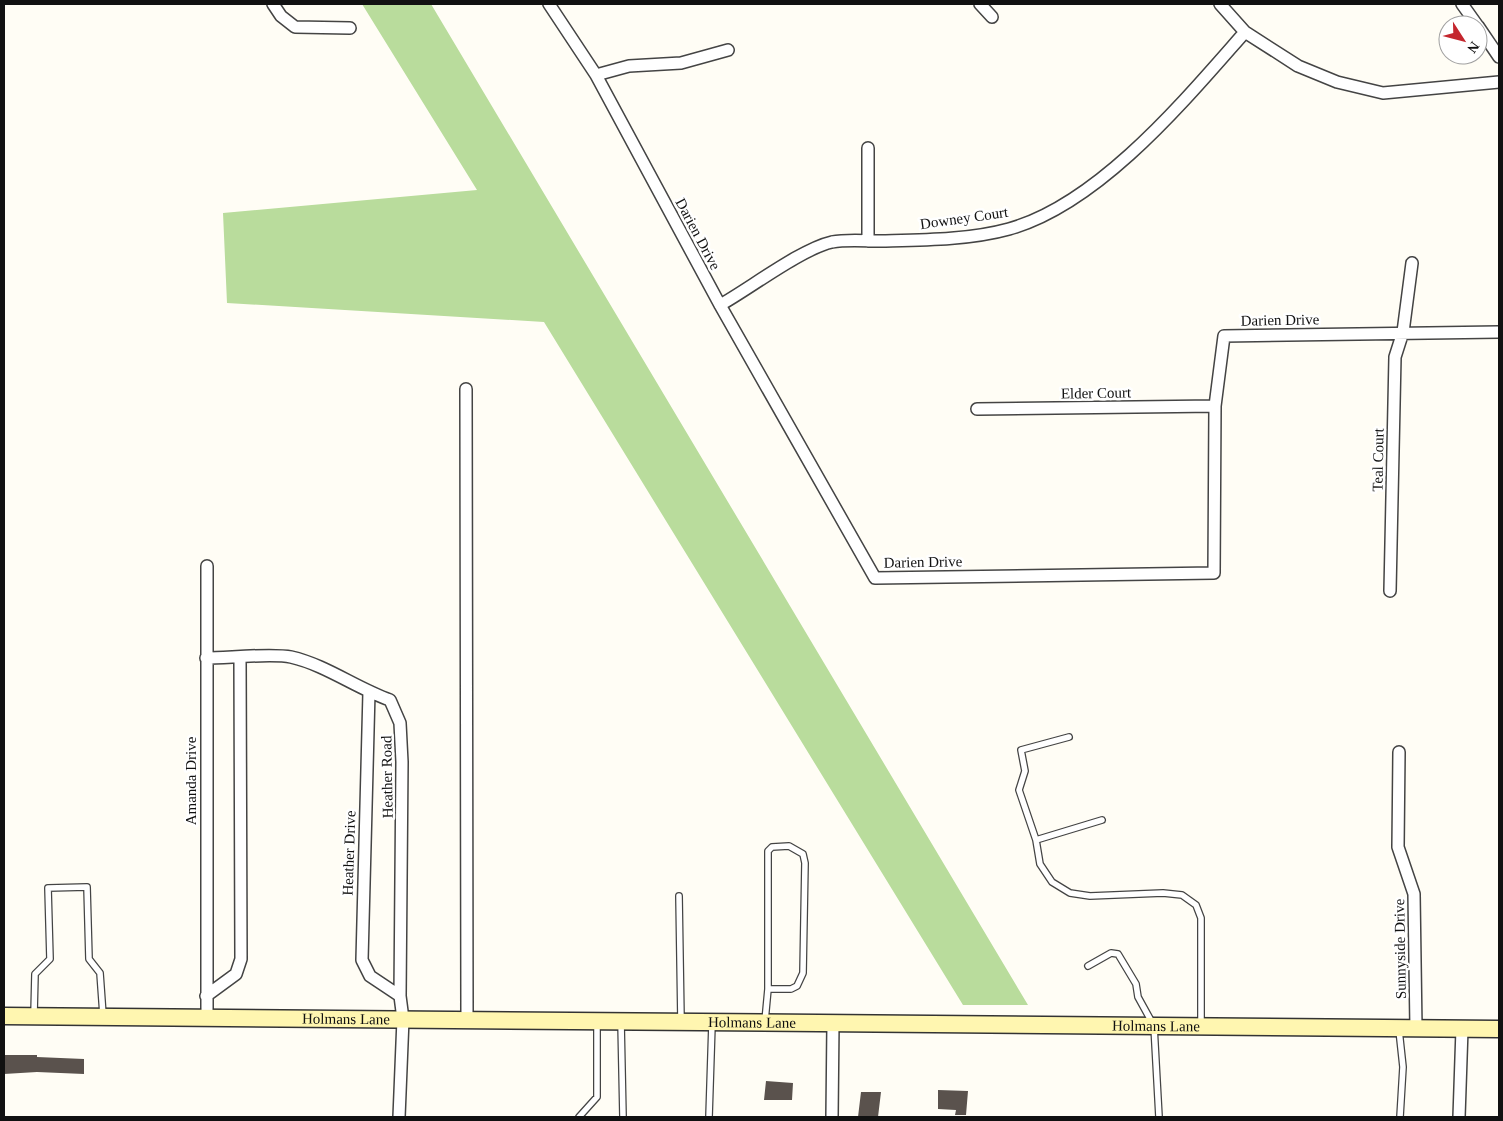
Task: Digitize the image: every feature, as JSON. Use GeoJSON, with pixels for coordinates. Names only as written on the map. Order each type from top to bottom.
{"type":"FeatureCollection","features":[{"type":"Feature","properties":{"kind":"main road","name":"Holmans Lane"},"geometry":{"type":"LineString","coordinates":[[4,1016],[1499,1029]]}},
{"type":"Feature","properties":{"kind":"street"},"geometry":{"type":"LineString","coordinates":[[273,4],[281,16],[295,28],[350,28]]}},
{"type":"Feature","properties":{"kind":"street","name":"Darien Drive"},"geometry":{"type":"LineString","coordinates":[[549,4],[596,75],[720,306],[875,578],[1214,573],[1215,406],[1224,336],[1403,332]]}},
{"type":"Feature","properties":{"kind":"street"},"geometry":{"type":"LineString","coordinates":[[980,4],[992,17]]}},
{"type":"Feature","properties":{"kind":"street"},"geometry":{"type":"LineString","coordinates":[[1220,4],[1245,32],[1298,66],[1337,82],[1383,93],[1499,82]]}},
{"type":"Feature","properties":{"kind":"street"},"geometry":{"type":"LineString","coordinates":[[1462,4],[1470,15]]}},
{"type":"Feature","properties":{"kind":"street","name":"Downey Court"},"geometry":{"type":"LineString","coordinates":[[720,306],[804,254],[832,242],[927,240],[974,235],[1010,229],[1059,209],[1153,134],[1245,32]]}},
{"type":"Feature","properties":{"kind":"street"},"geometry":{"type":"LineString","coordinates":[[1488,41],[1499,57]]}},
{"type":"Feature","properties":{"kind":"street"},"geometry":{"type":"LineString","coordinates":[[596,75],[628,66],[681,63],[728,50]]}},
{"type":"Feature","properties":{"kind":"street"},"geometry":{"type":"LineString","coordinates":[[868,148],[868,241]]}},
{"type":"Feature","properties":{"kind":"street","name":"Teal Court"},"geometry":{"type":"LineString","coordinates":[[1390,591],[1395,357],[1403,332],[1412,263]]}},
{"type":"Feature","properties":{"kind":"street"},"geometry":{"type":"LineString","coordinates":[[1403,332],[1499,332]]}},
{"type":"Feature","properties":{"kind":"street"},"geometry":{"type":"LineString","coordinates":[[466,390],[467,1020]]}},
{"type":"Feature","properties":{"kind":"street","name":"Elder Court"},"geometry":{"type":"LineString","coordinates":[[977,409],[1215,406]]}},
{"type":"Feature","properties":{"kind":"street","name":"Amanda Drive"},"geometry":{"type":"LineString","coordinates":[[207,566],[207,1018]]}},
{"type":"Feature","properties":{"kind":"street","name":"Heather Road"},"geometry":{"type":"LineString","coordinates":[[206,658],[289,656],[316,665],[369,692],[390,700],[400,723],[403,823],[400,996],[403,1019],[399,1117]]}},
{"type":"Feature","properties":{"kind":"street"},"geometry":{"type":"LineString","coordinates":[[206,996],[236,974],[240,960],[240,658]]}},
{"type":"Feature","properties":{"kind":"street","name":"Heather Drive"},"geometry":{"type":"LineString","coordinates":[[369,692],[362,960],[370,976],[400,996]]}},
{"type":"Feature","properties":{"kind":"street","name":"Sunnyside Drive"},"geometry":{"type":"LineString","coordinates":[[1399,752],[1398,847],[1414,894],[1416,1028]]}},
{"type":"Feature","properties":{"kind":"street"},"geometry":{"type":"LineString","coordinates":[[832,1117],[833,1023]]}},
{"type":"Feature","properties":{"kind":"street"},"geometry":{"type":"LineString","coordinates":[[1459,1117],[1462,1029]]}},
{"type":"Feature","properties":{"kind":"lane"},"geometry":{"type":"LineString","coordinates":[[1069,737],[1021,750],[1025,771],[1019,790],[1036,840],[1040,864],[1052,882],[1070,893],[1090,896],[1163,893],[1182,895],[1196,905],[1202,918],[1201,1026]]}},
{"type":"Feature","properties":{"kind":"lane"},"geometry":{"type":"LineString","coordinates":[[1036,840],[1102,820]]}},
{"type":"Feature","properties":{"kind":"lane"},"geometry":{"type":"LineString","coordinates":[[765,1023],[768,990],[768,851],[772,847],[790,846],[803,854],[805,863],[804,973],[797,986],[790,989],[768,990]]}},
{"type":"Feature","properties":{"kind":"lane"},"geometry":{"type":"LineString","coordinates":[[34,1016],[35,974],[50,959],[48,888],[87,887],[89,959],[100,972],[103,1017]]}},
{"type":"Feature","properties":{"kind":"lane"},"geometry":{"type":"LineString","coordinates":[[680,896],[681,1022]]}},
{"type":"Feature","properties":{"kind":"lane"},"geometry":{"type":"LineString","coordinates":[[1088,966],[1111,953],[1118,954],[1136,984],[1138,997],[1154,1026],[1158,1117]]}},
{"type":"Feature","properties":{"kind":"lane"},"geometry":{"type":"LineString","coordinates":[[579,1117],[597,1097],[597,1021]]}},
{"type":"Feature","properties":{"kind":"lane"},"geometry":{"type":"LineString","coordinates":[[621,1021],[623,1117]]}},
{"type":"Feature","properties":{"kind":"lane"},"geometry":{"type":"LineString","coordinates":[[709,1117],[712,1022]]}},
{"type":"Feature","properties":{"kind":"lane"},"geometry":{"type":"LineString","coordinates":[[1399,1028],[1403,1067],[1400,1117]]}},
{"type":"Feature","properties":{"kind":"green space"},"geometry":{"type":"Polygon","coordinates":[[[362,4],[431,4],[1028,1005],[963,1005],[544,322],[227,303],[223,213],[477,190],[362,4]]]}},
{"type":"Feature","properties":{"kind":"building"},"geometry":{"type":"Polygon","coordinates":[[[4,1055],[37,1055],[37,1057],[84,1059],[84,1074],[37,1072],[4,1074],[4,1055]]]}},
{"type":"Feature","properties":{"kind":"building"},"geometry":{"type":"Polygon","coordinates":[[[766,1081],[793,1083],[792,1100],[764,1100],[766,1081]]]}},
{"type":"Feature","properties":{"kind":"building"},"geometry":{"type":"Polygon","coordinates":[[[938,1090],[968,1091],[966,1115],[955,1115],[956,1110],[938,1109],[938,1090]]]}},
{"type":"Feature","properties":{"kind":"building"},"geometry":{"type":"Polygon","coordinates":[[[861,1092],[881,1092],[878,1117],[858,1117],[861,1092]]]}}]}
